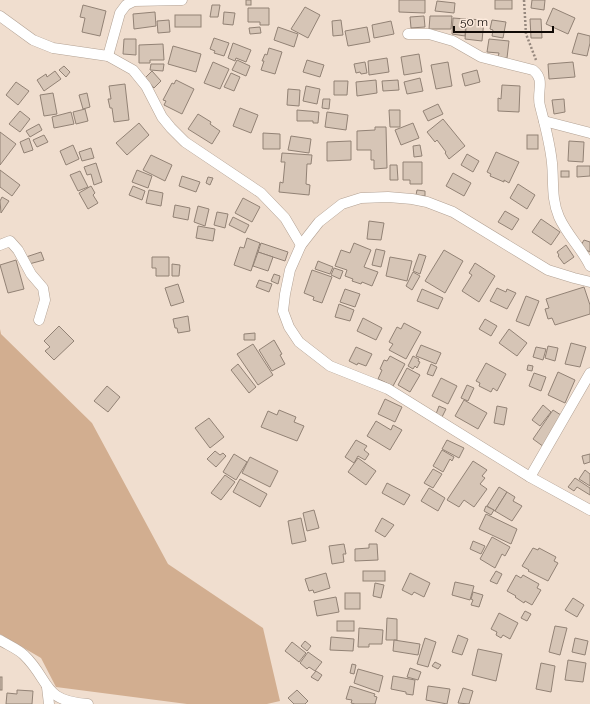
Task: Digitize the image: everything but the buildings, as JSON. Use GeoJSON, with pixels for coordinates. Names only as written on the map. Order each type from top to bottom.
{"type":"FeatureCollection","features":[{"type":"Feature","properties":{"kind":"street"},"geometry":{"type":"LineString","coordinates":[[108,56],[120,13],[126,5],[134,1],[182,0]]}},
{"type":"Feature","properties":{"kind":"street"},"geometry":{"type":"LineString","coordinates":[[0,16],[33,40],[54,48],[108,56],[133,70],[146,86],[162,117],[185,142],[260,193],[285,218],[301,245]]}},
{"type":"Feature","properties":{"kind":"street"},"geometry":{"type":"LineString","coordinates":[[408,34],[429,34],[453,41],[481,57],[533,70],[539,74],[539,105],[548,137],[552,164],[553,197],[559,217],[590,266]]}},
{"type":"Feature","properties":{"kind":"street"},"geometry":{"type":"LineString","coordinates":[[544,121],[590,133]]}},
{"type":"Feature","properties":{"kind":"street"},"geometry":{"type":"LineString","coordinates":[[590,282],[548,270],[453,212],[427,202],[388,197],[361,198],[342,204],[319,222],[301,245],[290,270],[283,311],[289,327],[299,342],[330,366],[388,389],[530,477],[590,510]]}},
{"type":"Feature","properties":{"kind":"street"},"geometry":{"type":"LineString","coordinates":[[0,245],[10,241],[18,250],[31,274],[43,288],[44,300],[38,320]]}},
{"type":"Feature","properties":{"kind":"street"},"geometry":{"type":"LineString","coordinates":[[530,477],[590,373]]}},
{"type":"Feature","properties":{"kind":"street"},"geometry":{"type":"LineString","coordinates":[[0,640],[23,654],[36,669],[53,694],[60,699],[70,702],[88,704]]}},
{"type":"Feature","properties":{"kind":"street"},"geometry":{"type":"LineString","coordinates":[[47,687],[49,704]]}},
{"type":"Feature","properties":{"kind":"path"},"geometry":{"type":"LineString","coordinates":[[524,0],[526,34],[535,57],[539,74]]}},
{"type":"Feature","properties":{"kind":"shaded area"},"geometry":{"type":"Polygon","coordinates":[[[0,329],[1,334],[92,423],[168,564],[263,628],[280,701],[267,704],[187,704],[56,687],[41,658],[0,634],[0,329]]]}}]}
